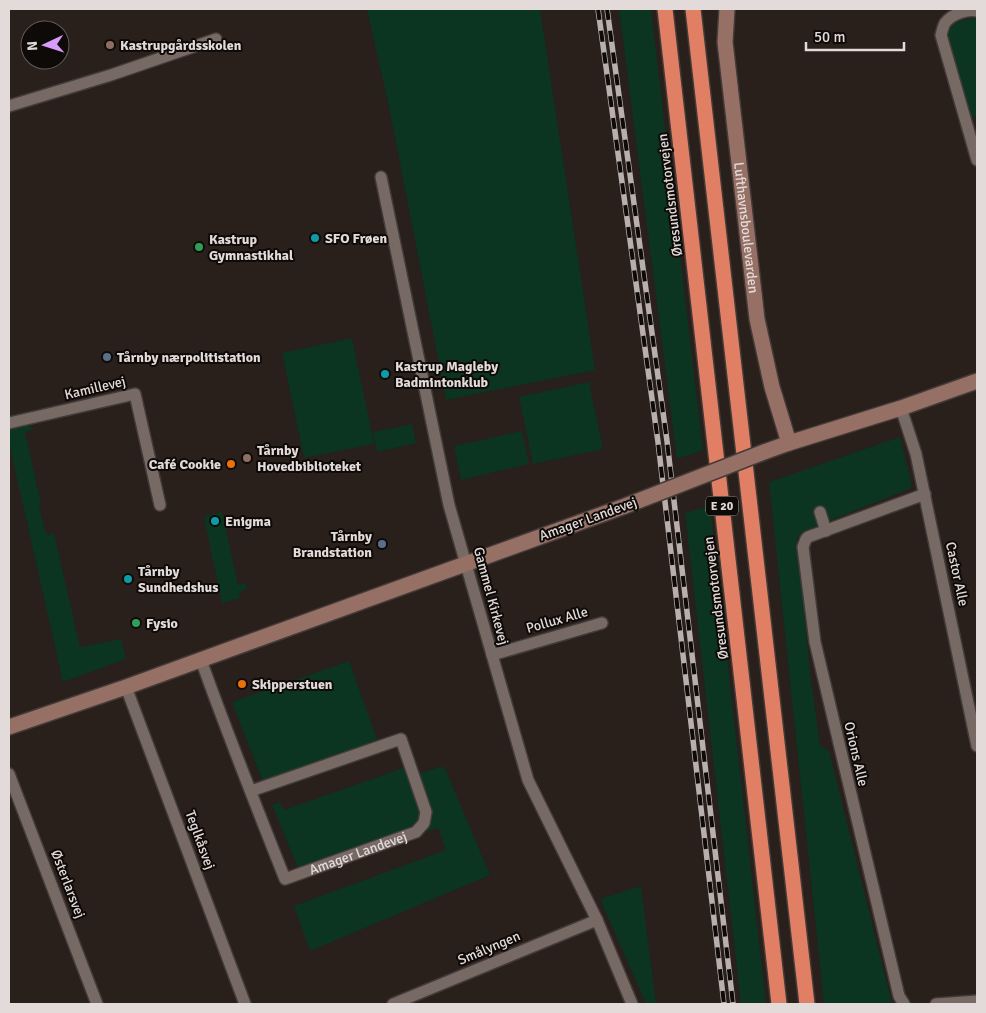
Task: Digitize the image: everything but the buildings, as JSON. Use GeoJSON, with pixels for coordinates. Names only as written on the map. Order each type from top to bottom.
{"type":"FeatureCollection","features":[{"type":"Feature","properties":{"kind":"highway","name":"Øresundsmotorvejen"},"geometry":{"type":"LineString","coordinates":[[665,9],[779,1004]]}},
{"type":"Feature","properties":{"kind":"highway","name":"E 20"},"geometry":{"type":"LineString","coordinates":[[693,9],[807,1004]]}},
{"type":"Feature","properties":{"kind":"street","name":"Lufthavnsboulevarden"},"geometry":{"type":"LineString","coordinates":[[727,9],[725,42],[757,319],[772,387],[788,443]]}},
{"type":"Feature","properties":{"kind":"street"},"geometry":{"type":"LineString","coordinates":[[977,11],[972,10],[958,14],[945,23],[941,35],[977,160]]}},
{"type":"Feature","properties":{"kind":"street"},"geometry":{"type":"LineString","coordinates":[[9,106],[111,75],[216,39]]}},
{"type":"Feature","properties":{"kind":"street","name":"Gammel Kirkevej"},"geometry":{"type":"LineString","coordinates":[[381,177],[449,505],[528,780],[597,920],[632,1004]]}},
{"type":"Feature","properties":{"kind":"street","name":"Amager Landevej"},"geometry":{"type":"LineString","coordinates":[[9,727],[126,687],[625,506],[788,443],[901,408],[977,381]]}},
{"type":"Feature","properties":{"kind":"street","name":"Kamillevej"},"geometry":{"type":"LineString","coordinates":[[9,423],[136,394],[160,505]]}},
{"type":"Feature","properties":{"kind":"street","name":"Castor Alle"},"geometry":{"type":"LineString","coordinates":[[901,408],[916,454],[925,494],[977,746]]}},
{"type":"Feature","properties":{"kind":"street","name":"Orions Alle"},"geometry":{"type":"LineString","coordinates":[[901,1000],[815,642],[804,547],[806,539],[925,494]]}},
{"type":"Feature","properties":{"kind":"street"},"geometry":{"type":"LineString","coordinates":[[820,512],[826,531]]}},
{"type":"Feature","properties":{"kind":"street","name":"Pollux Alle"},"geometry":{"type":"LineString","coordinates":[[492,655],[602,623]]}},
{"type":"Feature","properties":{"kind":"street","name":"Amager Landevej"},"geometry":{"type":"LineString","coordinates":[[201,660],[250,791],[285,879],[416,832],[424,823],[426,812],[401,739],[250,791]]}},
{"type":"Feature","properties":{"kind":"street","name":"Teglkåsvej"},"geometry":{"type":"LineString","coordinates":[[126,687],[245,1004]]}},
{"type":"Feature","properties":{"kind":"street","name":"Østerlarsvej"},"geometry":{"type":"LineString","coordinates":[[9,774],[97,1004]]}},
{"type":"Feature","properties":{"kind":"street","name":"Smålyngen"},"geometry":{"type":"LineString","coordinates":[[393,1004],[597,920]]}},
{"type":"Feature","properties":{"kind":"street"},"geometry":{"type":"LineString","coordinates":[[936,1004],[977,1001]]}},
{"type":"Feature","properties":{"kind":"green space"},"geometry":{"type":"Polygon","coordinates":[[[367,9],[540,9],[595,370],[446,400],[390,112],[367,9]]]}},
{"type":"Feature","properties":{"kind":"green space"},"geometry":{"type":"Polygon","coordinates":[[[619,9],[651,9],[703,450],[677,459],[619,9]]]}},
{"type":"Feature","properties":{"kind":"green space"},"geometry":{"type":"Polygon","coordinates":[[[977,18],[977,116],[969,119],[948,43],[948,36],[954,24],[977,18]]]}},
{"type":"Feature","properties":{"kind":"green space"},"geometry":{"type":"Polygon","coordinates":[[[352,338],[374,444],[304,458],[282,353],[352,338]]]}},
{"type":"Feature","properties":{"kind":"green space"},"geometry":{"type":"Polygon","coordinates":[[[589,382],[603,449],[533,464],[519,397],[589,382]]]}},
{"type":"Feature","properties":{"kind":"green space"},"geometry":{"type":"Polygon","coordinates":[[[412,424],[416,443],[377,452],[373,432],[412,424]]]}},
{"type":"Feature","properties":{"kind":"green space"},"geometry":{"type":"Polygon","coordinates":[[[26,425],[34,429],[25,432],[41,504],[39,505],[46,535],[54,533],[80,647],[121,639],[126,659],[63,682],[9,443],[9,429],[26,425]]]}},
{"type":"Feature","properties":{"kind":"green space"},"geometry":{"type":"Polygon","coordinates":[[[522,431],[529,464],[461,480],[454,446],[522,431]]]}},
{"type":"Feature","properties":{"kind":"green space"},"geometry":{"type":"Polygon","coordinates":[[[900,437],[912,485],[909,489],[804,531],[797,537],[810,672],[820,745],[829,751],[892,1004],[824,1004],[769,482],[900,437]]]}},
{"type":"Feature","properties":{"kind":"green space"},"geometry":{"type":"Polygon","coordinates":[[[710,506],[766,1004],[741,1004],[685,513],[710,506]]]}},
{"type":"Feature","properties":{"kind":"green space"},"geometry":{"type":"Polygon","coordinates":[[[222,512],[238,585],[245,583],[247,589],[239,592],[240,598],[222,603],[204,518],[205,516],[222,512]]]}},
{"type":"Feature","properties":{"kind":"green space"},"geometry":{"type":"Polygon","coordinates":[[[349,661],[378,742],[263,782],[232,702],[349,661]]]}},
{"type":"Feature","properties":{"kind":"green space"},"geometry":{"type":"Polygon","coordinates":[[[444,766],[490,875],[310,951],[294,906],[446,850],[438,828],[426,832],[431,822],[431,813],[416,774],[444,766]]]}},
{"type":"Feature","properties":{"kind":"green space"},"geometry":{"type":"Polygon","coordinates":[[[406,767],[418,797],[420,812],[414,826],[298,868],[272,805],[280,802],[284,810],[406,767]]]}},
{"type":"Feature","properties":{"kind":"green space"},"geometry":{"type":"Polygon","coordinates":[[[641,886],[656,1004],[646,1004],[600,899],[641,886]]]}},
{"type":"Feature","properties":{"kind":"railway"},"geometry":{"type":"LineString","coordinates":[[598,9],[658,442],[724,1004]]}},
{"type":"Feature","properties":{"kind":"railway"},"geometry":{"type":"LineString","coordinates":[[607,9],[667,441],[733,1004]]}},
{"type":"Feature","properties":{"kind":"place","name":"Kastrupgårdsskolen"},"geometry":{"type":"Point","coordinates":[110,45]}},
{"type":"Feature","properties":{"kind":"place","name":"SFO Frøen"},"geometry":{"type":"Point","coordinates":[315,238]}},
{"type":"Feature","properties":{"kind":"place","name":"Kastrup Gymnastikhal"},"geometry":{"type":"Point","coordinates":[199,247]}},
{"type":"Feature","properties":{"kind":"place","name":"Tårnby nærpolitistation"},"geometry":{"type":"Point","coordinates":[107,357]}},
{"type":"Feature","properties":{"kind":"place","name":"Kastrup Magleby Badmintonklub"},"geometry":{"type":"Point","coordinates":[385,374]}},
{"type":"Feature","properties":{"kind":"place","name":"Tårnby Hovedbiblioteket"},"geometry":{"type":"Point","coordinates":[247,458]}},
{"type":"Feature","properties":{"kind":"place","name":"Café Cookie"},"geometry":{"type":"Point","coordinates":[231,464]}},
{"type":"Feature","properties":{"kind":"place","name":"Enigma"},"geometry":{"type":"Point","coordinates":[215,521]}},
{"type":"Feature","properties":{"kind":"place","name":"Tårnby Brandstation"},"geometry":{"type":"Point","coordinates":[382,544]}},
{"type":"Feature","properties":{"kind":"place","name":"Tårnby Sundhedshus"},"geometry":{"type":"Point","coordinates":[128,579]}},
{"type":"Feature","properties":{"kind":"place","name":"Fysio"},"geometry":{"type":"Point","coordinates":[136,623]}},
{"type":"Feature","properties":{"kind":"place","name":"Skipperstuen"},"geometry":{"type":"Point","coordinates":[242,684]}}]}
